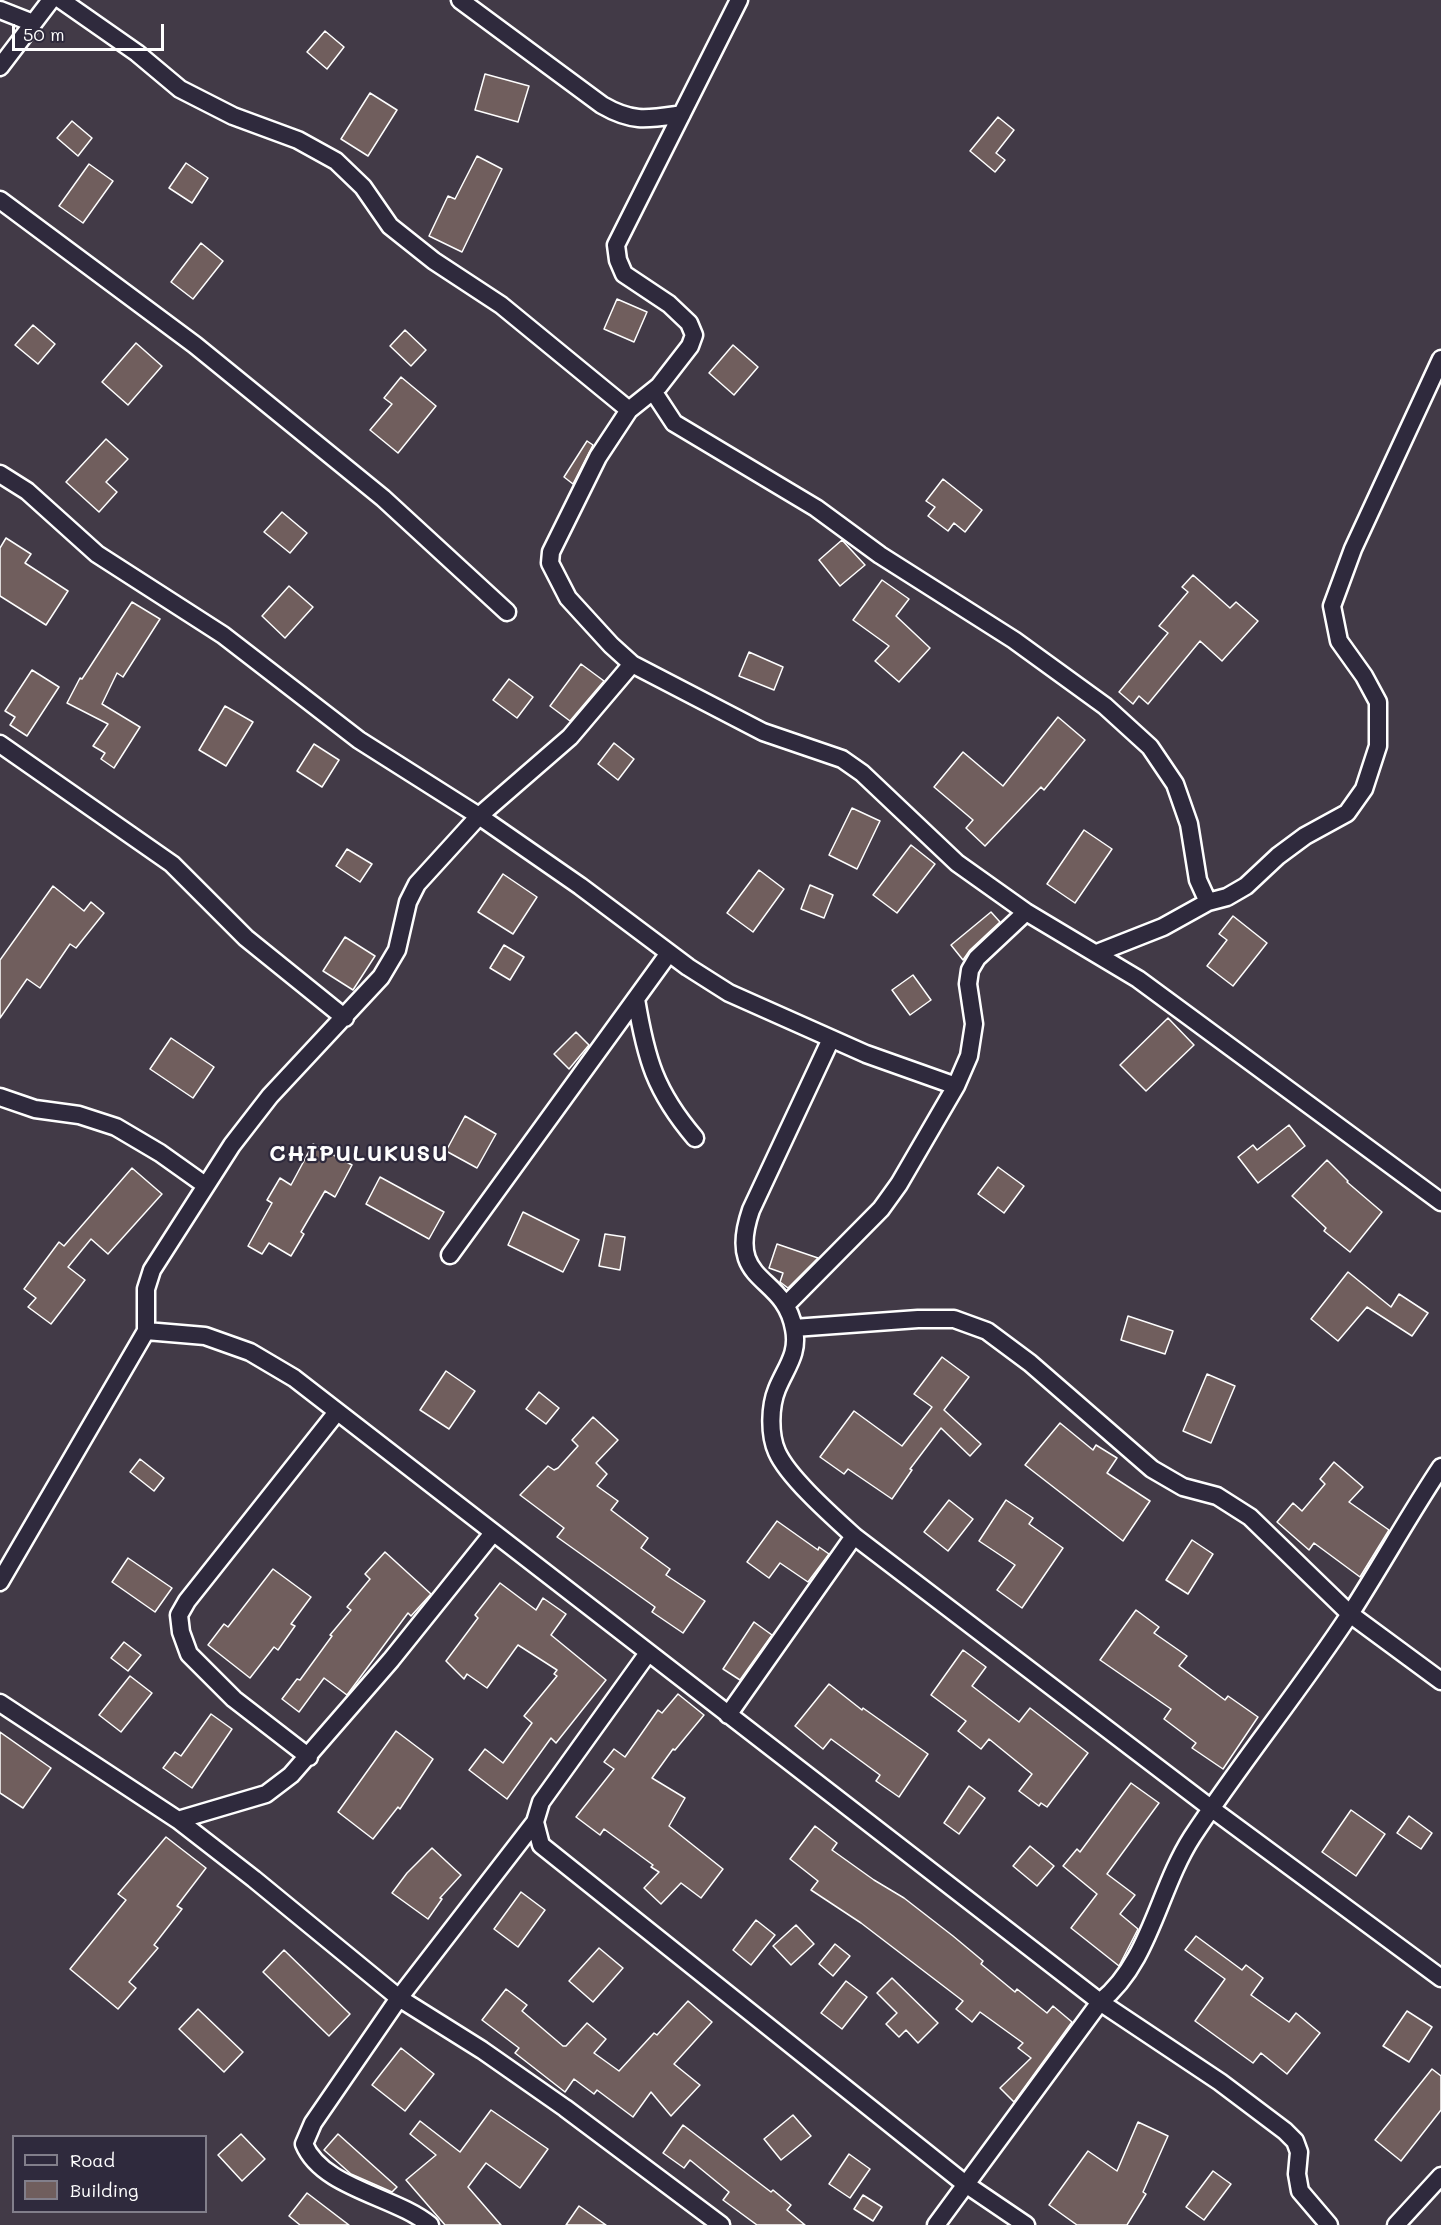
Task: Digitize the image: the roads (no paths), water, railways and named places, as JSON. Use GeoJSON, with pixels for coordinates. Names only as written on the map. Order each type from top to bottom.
{"type":"FeatureCollection","features":[{"type":"Feature","properties":{"kind":"street"},"geometry":{"type":"LineString","coordinates":[[0,67],[51,0]]}},
{"type":"Feature","properties":{"kind":"street"},"geometry":{"type":"LineString","coordinates":[[61,0],[136,53],[180,89],[233,116],[298,140],[336,161],[363,187],[390,226],[434,261],[501,305],[629,410]]}},
{"type":"Feature","properties":{"kind":"street"},"geometry":{"type":"LineString","coordinates":[[460,0],[602,105],[622,117],[644,120],[682,114]]}},
{"type":"Feature","properties":{"kind":"street"},"geometry":{"type":"LineString","coordinates":[[739,0],[616,245],[618,260],[624,274],[669,304],[688,322],[694,334],[690,346],[653,391],[629,410],[598,457],[551,552],[549,563],[568,598],[610,645],[632,664],[763,732],[842,759],[862,773],[957,863],[1026,912],[1097,953],[1138,980],[1441,1202]]}},
{"type":"Feature","properties":{"kind":"street"},"geometry":{"type":"LineString","coordinates":[[0,10],[33,23]]}},
{"type":"Feature","properties":{"kind":"street"},"geometry":{"type":"LineString","coordinates":[[0,200],[195,345],[383,498],[507,612]]}},
{"type":"Feature","properties":{"kind":"street"},"geometry":{"type":"LineString","coordinates":[[1097,953],[1163,927],[1208,902],[1227,897],[1246,886],[1305,836],[1347,813],[1364,789],[1378,746],[1378,702],[1364,675],[1339,641],[1332,606],[1353,549],[1441,359]]}},
{"type":"Feature","properties":{"kind":"street"},"geometry":{"type":"LineString","coordinates":[[653,391],[674,423],[816,508],[880,555],[1014,640],[1105,706],[1150,747],[1174,784],[1189,824],[1197,880],[1208,902]]}},
{"type":"Feature","properties":{"kind":"street"},"geometry":{"type":"LineString","coordinates":[[0,474],[35,498],[97,554],[223,636],[359,740],[478,816],[580,886],[669,953],[729,993],[866,1054],[956,1086]]}},
{"type":"Feature","properties":{"kind":"street"},"geometry":{"type":"LineString","coordinates":[[0,1582],[146,1331],[146,1288],[152,1270],[205,1185],[270,1096],[381,977],[397,950],[408,902],[417,884],[478,816],[570,737],[632,664]]}},
{"type":"Feature","properties":{"kind":"street"},"geometry":{"type":"LineString","coordinates":[[0,744],[172,864],[246,938],[345,1018]]}},
{"type":"Feature","properties":{"kind":"street"},"geometry":{"type":"LineString","coordinates":[[786,1305],[881,1209],[899,1184],[956,1086],[969,1056],[974,1024],[968,984],[970,970],[977,958],[1026,912]]}},
{"type":"Feature","properties":{"kind":"street"},"geometry":{"type":"LineString","coordinates":[[450,1256],[669,953]]}},
{"type":"Feature","properties":{"kind":"street"},"geometry":{"type":"LineString","coordinates":[[636,999],[642,1036],[658,1085],[671,1110],[695,1138]]}},
{"type":"Feature","properties":{"kind":"street"},"geometry":{"type":"LineString","coordinates":[[831,1039],[751,1210],[743,1233],[744,1253],[750,1266],[786,1305],[794,1328],[796,1350],[777,1390],[772,1421],[773,1440],[778,1454],[789,1469],[854,1536],[1212,1809],[1441,1978]]}},
{"type":"Feature","properties":{"kind":"street"},"geometry":{"type":"LineString","coordinates":[[0,1097],[35,1109],[79,1115],[116,1127],[160,1153],[205,1185]]}},
{"type":"Feature","properties":{"kind":"street"},"geometry":{"type":"LineString","coordinates":[[794,1328],[918,1319],[954,1319],[987,1331],[1030,1363],[1152,1469],[1183,1487],[1217,1496],[1250,1517],[1350,1614],[1441,1682]]}},
{"type":"Feature","properties":{"kind":"street"},"geometry":{"type":"LineString","coordinates":[[146,1331],[205,1336],[250,1352],[294,1378],[1100,2002],[1220,2082],[1285,2131],[1295,2141],[1299,2152],[1297,2174],[1300,2191],[1329,2225]]}},
{"type":"Feature","properties":{"kind":"street"},"geometry":{"type":"LineString","coordinates":[[309,1757],[234,1699],[189,1654],[181,1632],[179,1616],[186,1601],[337,1412]]}},
{"type":"Feature","properties":{"kind":"street"},"geometry":{"type":"LineString","coordinates":[[936,2225],[964,2183],[1100,2002],[1117,1988],[1131,1967],[1169,1877],[1192,1838],[1350,1614],[1441,1467]]}},
{"type":"Feature","properties":{"kind":"street"},"geometry":{"type":"LineString","coordinates":[[178,1820],[266,1794],[309,1757],[493,1533]]}},
{"type":"Feature","properties":{"kind":"street"},"geometry":{"type":"LineString","coordinates":[[728,1715],[854,1536]]}},
{"type":"Feature","properties":{"kind":"street"},"geometry":{"type":"LineString","coordinates":[[430,2225],[407,2209],[336,2178],[310,2157],[304,2144],[313,2123],[399,1998],[535,1822],[541,1802],[648,1653]]}},
{"type":"Feature","properties":{"kind":"street"},"geometry":{"type":"LineString","coordinates":[[0,1703],[178,1820],[399,1998],[510,2069],[721,2225]]}},
{"type":"Feature","properties":{"kind":"street"},"geometry":{"type":"LineString","coordinates":[[535,1822],[541,1845],[964,2183],[1026,2225]]}},
{"type":"Feature","properties":{"kind":"street"},"geometry":{"type":"LineString","coordinates":[[1396,2225],[1441,2175]]}},
{"type":"Feature","properties":{"kind":"district","name":"CHIPULUKUSU"},"geometry":{"type":"Point","coordinates":[359,1154]}}]}
